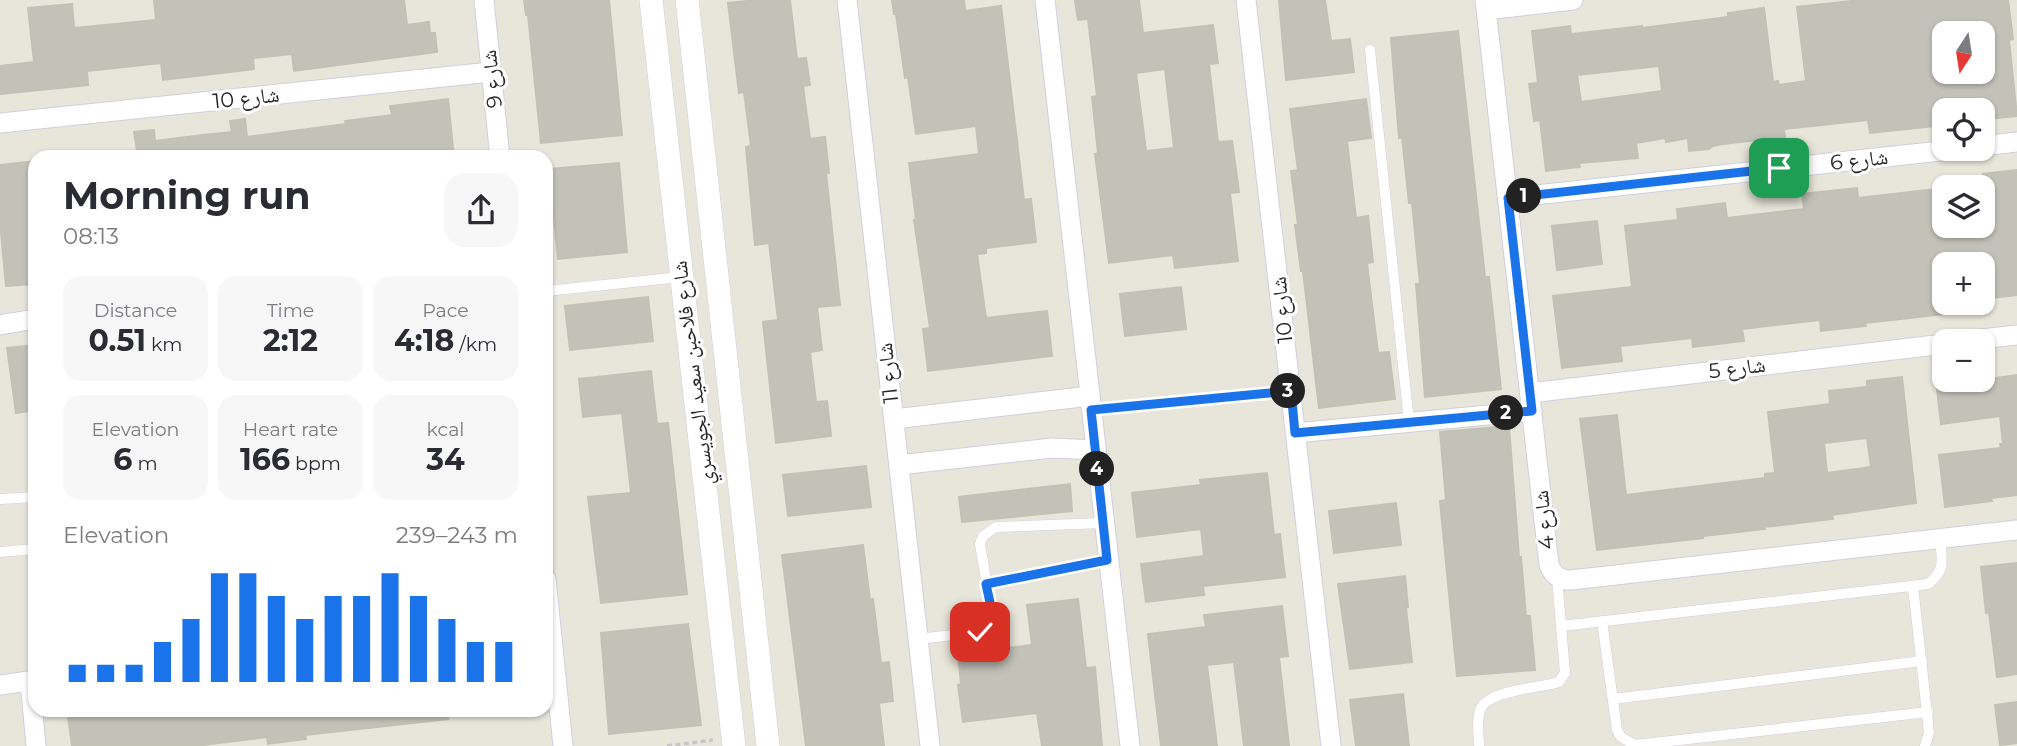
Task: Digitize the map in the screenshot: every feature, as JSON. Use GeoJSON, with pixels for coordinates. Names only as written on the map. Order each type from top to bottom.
{"type":"FeatureCollection","features":[{"type":"Feature","properties":{"kind":"street","name":"شارع 9"},"geometry":{"type":"LineString","coordinates":[[484,0],[499,150]]}},
{"type":"Feature","properties":{"kind":"street","name":"شارع فلاحبن سعيد الجويسري"},"geometry":{"type":"LineString","coordinates":[[651,0],[734,742]]}},
{"type":"Feature","properties":{"kind":"street","name":"شارع فلاحبن سعيد الجويسري"},"geometry":{"type":"LineString","coordinates":[[687,0],[768,746]]}},
{"type":"Feature","properties":{"kind":"street","name":"شارع 11"},"geometry":{"type":"LineString","coordinates":[[846,0],[930,746]]}},
{"type":"Feature","properties":{"kind":"street"},"geometry":{"type":"LineString","coordinates":[[1045,0],[1129,746]]}},
{"type":"Feature","properties":{"kind":"street","name":"شارع 10"},"geometry":{"type":"LineString","coordinates":[[1246,0],[1331,746]]}},
{"type":"Feature","properties":{"kind":"street"},"geometry":{"type":"LineString","coordinates":[[1486,5],[1573,0]]}},
{"type":"Feature","properties":{"kind":"street","name":"شارع 4"},"geometry":{"type":"LineString","coordinates":[[1486,5],[1549,565],[1557,577],[1571,580],[2017,530]]}},
{"type":"Feature","properties":{"kind":"street","name":"شارع 10"},"geometry":{"type":"LineString","coordinates":[[0,123],[491,72]]}},
{"type":"Feature","properties":{"kind":"street"},"geometry":{"type":"LineString","coordinates":[[664,122],[676,130],[686,131],[700,122]]}},
{"type":"Feature","properties":{"kind":"street"},"geometry":{"type":"LineString","coordinates":[[1995,145],[2017,142]]}},
{"type":"Feature","properties":{"kind":"street","name":"شارع 6"},"geometry":{"type":"LineString","coordinates":[[1508,198],[1932,152]]}},
{"type":"Feature","properties":{"kind":"street"},"geometry":{"type":"LineString","coordinates":[[0,324],[28,320]]}},
{"type":"Feature","properties":{"kind":"street"},"geometry":{"type":"LineString","coordinates":[[1995,337],[2017,335]]}},
{"type":"Feature","properties":{"kind":"street","name":"شارع 5"},"geometry":{"type":"LineString","coordinates":[[1295,433],[1409,422],[1531,402],[1932,346]]}},
{"type":"Feature","properties":{"kind":"street"},"geometry":{"type":"LineString","coordinates":[[894,419],[1091,403]]}},
{"type":"Feature","properties":{"kind":"street"},"geometry":{"type":"LineString","coordinates":[[899,465],[1052,448],[1096,450]]}},
{"type":"Feature","properties":{"kind":"street"},"geometry":{"type":"LineString","coordinates":[[553,665],[563,746]]}},
{"type":"Feature","properties":{"kind":"street"},"geometry":{"type":"LineString","coordinates":[[0,685],[28,682]]}},
{"type":"Feature","properties":{"kind":"street"},"geometry":{"type":"LineString","coordinates":[[34,717],[36,746]]}},
{"type":"Feature","properties":{"kind":"lane"},"geometry":{"type":"LineString","coordinates":[[1370,50],[1409,422]]}},
{"type":"Feature","properties":{"kind":"lane"},"geometry":{"type":"LineString","coordinates":[[553,290],[681,276]]}},
{"type":"Feature","properties":{"kind":"lane"},"geometry":{"type":"LineString","coordinates":[[1091,403],[1291,391]]}},
{"type":"Feature","properties":{"kind":"lane"},"geometry":{"type":"LineString","coordinates":[[0,499],[28,498]]}},
{"type":"Feature","properties":{"kind":"lane"},"geometry":{"type":"LineString","coordinates":[[918,639],[980,632],[988,628],[992,620],[980,544],[989,530],[996,527],[1103,523]]}},
{"type":"Feature","properties":{"kind":"lane"},"geometry":{"type":"LineString","coordinates":[[1561,625],[1928,584],[1938,576],[1943,564],[1940,539]]}},
{"type":"Feature","properties":{"kind":"lane"},"geometry":{"type":"LineString","coordinates":[[0,552],[28,550]]}},
{"type":"Feature","properties":{"kind":"lane"},"geometry":{"type":"LineString","coordinates":[[986,584],[1107,560]]}},
{"type":"Feature","properties":{"kind":"lane"},"geometry":{"type":"LineString","coordinates":[[1479,746],[1479,710],[1486,700],[1559,682],[1565,673],[1557,577]]}},
{"type":"Feature","properties":{"kind":"lane"},"geometry":{"type":"LineString","coordinates":[[1913,586],[1928,712],[1929,732],[1925,746]]}},
{"type":"Feature","properties":{"kind":"lane"},"geometry":{"type":"LineString","coordinates":[[1602,621],[1617,730],[1627,742],[1635,745],[1684,743],[1928,712]]}},
{"type":"Feature","properties":{"kind":"lane"},"geometry":{"type":"LineString","coordinates":[[1613,699],[1922,661]]}},
{"type":"Feature","properties":{"kind":"path"},"geometry":{"type":"LineString","coordinates":[[667,746],[734,742]]}},
{"type":"Feature","properties":{"kind":"building"},"geometry":{"type":"Polygon","coordinates":[[[154,0],[404,0],[407,25],[429,22],[430,33],[435,33],[437,52],[294,71],[292,54],[253,58],[254,69],[163,80],[161,63],[87,71],[88,85],[0,94],[0,66],[34,62],[28,8],[72,4],[74,28],[156,20],[154,0]]]}},
{"type":"Feature","properties":{"kind":"building"},"geometry":{"type":"Polygon","coordinates":[[[524,0],[609,0],[622,135],[541,143],[528,15],[524,0]]]}},
{"type":"Feature","properties":{"kind":"building"},"geometry":{"type":"Polygon","coordinates":[[[790,0],[797,59],[806,58],[810,85],[803,86],[810,139],[825,137],[829,173],[826,173],[840,305],[817,307],[822,350],[810,352],[816,402],[827,401],[831,436],[776,443],[763,322],[778,320],[769,243],[755,245],[746,147],[751,146],[744,92],[739,93],[728,3],[790,0]]]}},
{"type":"Feature","properties":{"kind":"building"},"geometry":{"type":"Polygon","coordinates":[[[892,0],[964,0],[965,11],[1001,6],[1024,200],[1031,199],[1036,242],[986,248],[986,253],[977,254],[986,318],[1047,311],[1052,356],[928,371],[923,329],[930,328],[914,220],[909,163],[979,154],[976,126],[916,134],[908,77],[905,78],[892,0]]]}},
{"type":"Feature","properties":{"kind":"building"},"geometry":{"type":"Polygon","coordinates":[[[1075,0],[1139,0],[1143,33],[1213,25],[1218,63],[1209,64],[1218,142],[1232,141],[1239,192],[1230,193],[1238,261],[1175,268],[1173,255],[1109,263],[1095,154],[1098,153],[1092,97],[1097,96],[1088,19],[1078,20],[1075,0]],[[1165,69],[1136,73],[1146,151],[1174,148],[1165,69]]]}},
{"type":"Feature","properties":{"kind":"building"},"geometry":{"type":"Polygon","coordinates":[[[1279,0],[1325,0],[1331,41],[1350,39],[1354,72],[1286,80],[1279,0]]]}},
{"type":"Feature","properties":{"kind":"building"},"geometry":{"type":"Polygon","coordinates":[[[1861,0],[2008,0],[2017,116],[1995,118],[1995,98],[1932,98],[1932,126],[1870,133],[1868,120],[1784,129],[1785,137],[1689,151],[1688,138],[1666,142],[1665,138],[1636,143],[1638,158],[1579,163],[1580,167],[1546,171],[1540,120],[1534,121],[1529,84],[1538,83],[1532,31],[1570,26],[1571,34],[1642,28],[1728,17],[1728,13],[1764,8],[1773,82],[1778,81],[1779,85],[1806,81],[1797,7],[1861,0]],[[1659,66],[1577,75],[1581,102],[1662,91],[1659,66]]]}},
{"type":"Feature","properties":{"kind":"building"},"geometry":{"type":"Polygon","coordinates":[[[1458,31],[1485,277],[1489,277],[1501,389],[1425,397],[1416,284],[1420,284],[1412,203],[1409,203],[1402,137],[1399,138],[1391,38],[1458,31]]]}},
{"type":"Feature","properties":{"kind":"building"},"geometry":{"type":"Polygon","coordinates":[[[448,99],[453,150],[137,150],[134,132],[154,130],[155,141],[232,132],[230,121],[245,119],[247,137],[392,115],[390,106],[448,99]]]}},
{"type":"Feature","properties":{"kind":"building"},"geometry":{"type":"Polygon","coordinates":[[[1366,99],[1371,138],[1347,141],[1356,218],[1368,216],[1373,262],[1367,263],[1378,353],[1389,352],[1395,399],[1319,408],[1295,225],[1298,225],[1291,171],[1298,170],[1290,109],[1366,99]]]}},
{"type":"Feature","properties":{"kind":"building"},"geometry":{"type":"Polygon","coordinates":[[[28,162],[28,284],[6,286],[0,221],[0,165],[28,162]]]}},
{"type":"Feature","properties":{"kind":"building"},"geometry":{"type":"Polygon","coordinates":[[[619,163],[627,252],[558,259],[553,209],[553,169],[619,163]]]}},
{"type":"Feature","properties":{"kind":"building"},"geometry":{"type":"Polygon","coordinates":[[[2017,170],[2017,295],[1995,298],[1995,252],[1932,252],[1932,315],[1935,315],[1821,331],[1820,320],[1742,329],[1744,341],[1693,347],[1692,338],[1620,346],[1622,361],[1562,368],[1553,296],[1632,287],[1625,226],[1678,220],[1677,209],[1725,203],[1727,218],[1804,209],[1802,194],[1857,188],[1858,198],[1932,189],[1932,238],[1995,238],[1995,175],[1983,174],[2017,170]]]}},
{"type":"Feature","properties":{"kind":"building"},"geometry":{"type":"Polygon","coordinates":[[[1597,221],[1602,264],[1557,270],[1552,226],[1597,221]]]}},
{"type":"Feature","properties":{"kind":"building"},"geometry":{"type":"Polygon","coordinates":[[[1181,287],[1186,329],[1125,336],[1120,294],[1181,287]]]}},
{"type":"Feature","properties":{"kind":"building"},"geometry":{"type":"Polygon","coordinates":[[[648,297],[653,341],[570,350],[565,306],[648,297]]]}},
{"type":"Feature","properties":{"kind":"building"},"geometry":{"type":"Polygon","coordinates":[[[28,346],[28,411],[16,413],[7,348],[28,346]]]}},
{"type":"Feature","properties":{"kind":"building"},"geometry":{"type":"Polygon","coordinates":[[[651,371],[657,424],[668,423],[687,594],[601,603],[588,497],[631,493],[622,413],[583,417],[579,379],[651,371]]]}},
{"type":"Feature","properties":{"kind":"building"},"geometry":{"type":"Polygon","coordinates":[[[2017,375],[2017,495],[1945,507],[1939,455],[2001,448],[2000,444],[2003,444],[2000,416],[1941,424],[1937,392],[1995,392],[1995,378],[2017,375]]]}},
{"type":"Feature","properties":{"kind":"building"},"geometry":{"type":"Polygon","coordinates":[[[1902,377],[1916,503],[1832,515],[1833,519],[1597,550],[1580,419],[1617,415],[1626,495],[1765,478],[1765,474],[1775,473],[1768,412],[1830,404],[1829,391],[1867,387],[1867,381],[1902,377]],[[1867,438],[1824,443],[1827,473],[1871,467],[1867,438]]]}},
{"type":"Feature","properties":{"kind":"building"},"geometry":{"type":"Polygon","coordinates":[[[1509,426],[1519,557],[1526,616],[1530,616],[1535,670],[1457,676],[1440,501],[1446,500],[1440,432],[1509,426]]]}},
{"type":"Feature","properties":{"kind":"building"},"geometry":{"type":"Polygon","coordinates":[[[866,466],[871,507],[788,516],[783,475],[866,466]]]}},
{"type":"Feature","properties":{"kind":"building"},"geometry":{"type":"Polygon","coordinates":[[[1267,473],[1274,535],[1280,534],[1285,577],[1203,586],[1204,595],[1146,602],[1141,564],[1204,556],[1201,529],[1137,537],[1132,493],[1201,485],[1200,480],[1267,473]]]}},
{"type":"Feature","properties":{"kind":"building"},"geometry":{"type":"Polygon","coordinates":[[[1070,484],[1072,511],[962,522],[959,497],[1070,484]]]}},
{"type":"Feature","properties":{"kind":"building"},"geometry":{"type":"Polygon","coordinates":[[[1396,503],[1401,545],[1334,553],[1329,511],[1396,503]]]}},
{"type":"Feature","properties":{"kind":"building"},"geometry":{"type":"Polygon","coordinates":[[[863,545],[881,663],[889,662],[893,701],[879,703],[884,746],[806,746],[782,555],[863,545]]]}},
{"type":"Feature","properties":{"kind":"building"},"geometry":{"type":"Polygon","coordinates":[[[2017,563],[2017,674],[1997,677],[1981,567],[2017,563]]]}},
{"type":"Feature","properties":{"kind":"building"},"geometry":{"type":"Polygon","coordinates":[[[1405,576],[1412,662],[1350,669],[1338,584],[1405,576]]]}},
{"type":"Feature","properties":{"kind":"building"},"geometry":{"type":"Polygon","coordinates":[[[1078,599],[1086,668],[1095,667],[1102,746],[1042,746],[1037,713],[963,722],[958,685],[961,684],[958,654],[1032,645],[1027,605],[1078,599]]]}},
{"type":"Feature","properties":{"kind":"building"},"geometry":{"type":"Polygon","coordinates":[[[1282,606],[1288,656],[1279,657],[1289,746],[1244,746],[1234,662],[1207,665],[1217,746],[1161,746],[1148,634],[1206,627],[1204,615],[1282,606]]]}},
{"type":"Feature","properties":{"kind":"building"},"geometry":{"type":"Polygon","coordinates":[[[688,624],[701,725],[609,734],[601,633],[688,624]]]}},
{"type":"Feature","properties":{"kind":"building"},"geometry":{"type":"Polygon","coordinates":[[[1403,694],[1409,746],[1356,746],[1350,700],[1403,694]]]}},
{"type":"Feature","properties":{"kind":"building"},"geometry":{"type":"Polygon","coordinates":[[[2017,702],[2017,743],[2000,745],[1995,705],[2017,702]]]}},
{"type":"Feature","properties":{"kind":"building"},"geometry":{"type":"Polygon","coordinates":[[[68,717],[448,717],[305,735],[306,739],[268,744],[267,737],[195,746],[72,746],[68,717]]]}},
{"type":"Feature","properties":{"kind":"route"},"geometry":{"type":"LineString","coordinates":[[980,632],[988,628],[992,620],[986,584],[1107,560],[1091,410],[1291,391],[1295,433],[1532,411],[1508,198],[1779,168]]}}]}
